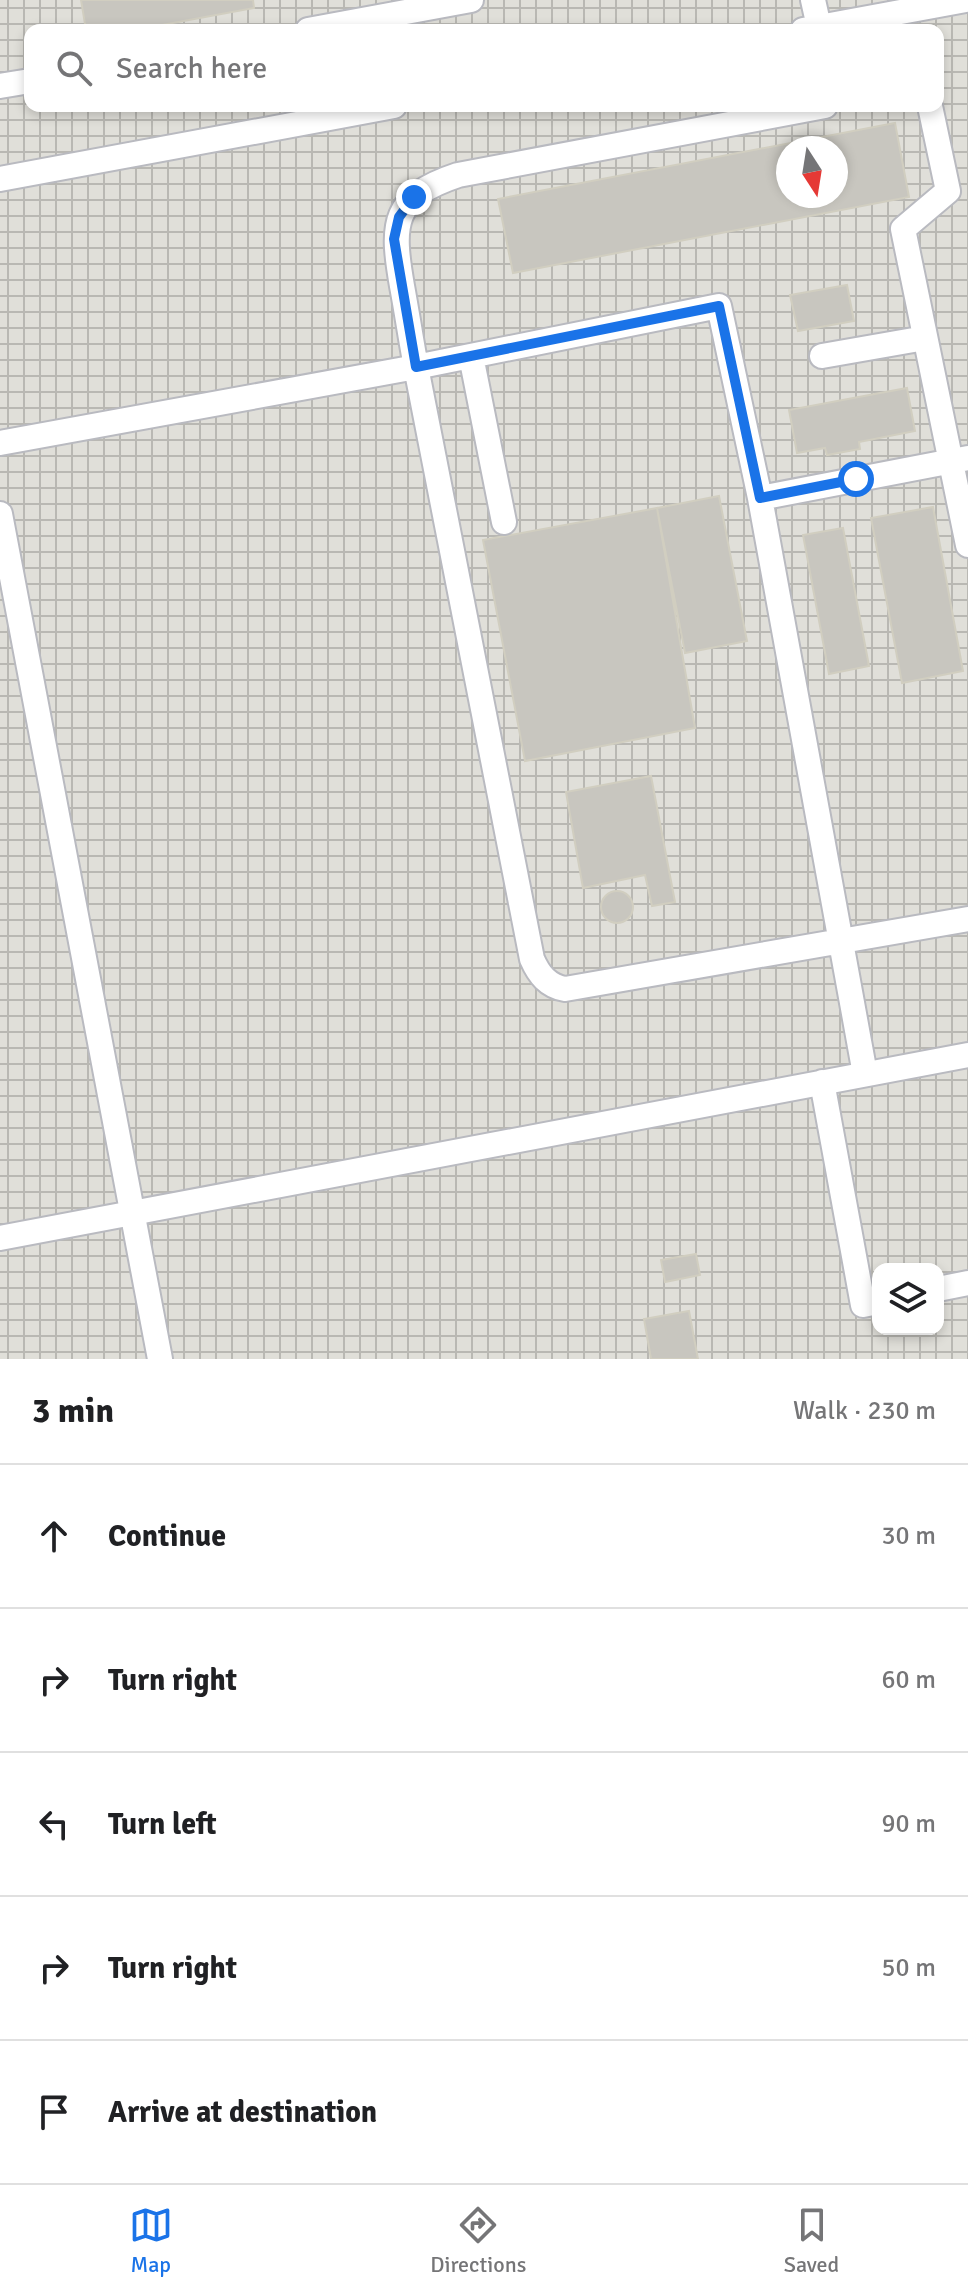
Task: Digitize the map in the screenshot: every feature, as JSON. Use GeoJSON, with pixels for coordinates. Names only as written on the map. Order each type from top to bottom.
{"type":"FeatureCollection","features":[{"type":"Feature","properties":{"kind":"lane"},"geometry":{"type":"LineString","coordinates":[[341,24],[471,0]]}},
{"type":"Feature","properties":{"kind":"lane"},"geometry":{"type":"LineString","coordinates":[[811,24],[813,0]]}},
{"type":"Feature","properties":{"kind":"lane"},"geometry":{"type":"LineString","coordinates":[[833,24],[966,0]]}},
{"type":"Feature","properties":{"kind":"lane"},"geometry":{"type":"LineString","coordinates":[[0,86],[24,82]]}},
{"type":"Feature","properties":{"kind":"lane"},"geometry":{"type":"LineString","coordinates":[[0,179],[362,112]]}},
{"type":"Feature","properties":{"kind":"lane"},"geometry":{"type":"LineString","coordinates":[[793,112],[458,175],[437,182],[414,197],[399,217],[394,239],[416,367],[532,959],[537,971],[553,987],[565,989],[968,919]]}},
{"type":"Feature","properties":{"kind":"lane"},"geometry":{"type":"LineString","coordinates":[[931,112],[948,191],[903,229],[925,338],[960,459],[968,545]]}},
{"type":"Feature","properties":{"kind":"lane"},"geometry":{"type":"LineString","coordinates":[[0,443],[416,367],[719,306],[760,498],[865,1074]]}},
{"type":"Feature","properties":{"kind":"lane"},"geometry":{"type":"LineString","coordinates":[[822,356],[925,338]]}},
{"type":"Feature","properties":{"kind":"lane"},"geometry":{"type":"LineString","coordinates":[[471,356],[504,522]]}},
{"type":"Feature","properties":{"kind":"lane"},"geometry":{"type":"LineString","coordinates":[[760,498],[960,459]]}},
{"type":"Feature","properties":{"kind":"lane"},"geometry":{"type":"LineString","coordinates":[[0,514],[160,1359]]}},
{"type":"Feature","properties":{"kind":"lane"},"geometry":{"type":"LineString","coordinates":[[0,1238],[968,1055]]}},
{"type":"Feature","properties":{"kind":"lane"},"geometry":{"type":"LineString","coordinates":[[822,1082],[863,1305],[872,1303]]}},
{"type":"Feature","properties":{"kind":"lane"},"geometry":{"type":"LineString","coordinates":[[944,1288],[968,1283]]}},
{"type":"Feature","properties":{"kind":"shaded area"},"geometry":{"type":"Polygon","coordinates":[[[0,0],[968,0],[968,1359],[0,1359],[0,0]]]}},
{"type":"Feature","properties":{"kind":"building"},"geometry":{"type":"Polygon","coordinates":[[[81,0],[253,0],[254,8],[167,24],[85,24],[81,0]]]}},
{"type":"Feature","properties":{"kind":"building"},"geometry":{"type":"Polygon","coordinates":[[[895,123],[909,197],[513,273],[498,199],[776,146],[776,208],[848,208],[848,136],[827,136],[895,123]]]}},
{"type":"Feature","properties":{"kind":"building"},"geometry":{"type":"Polygon","coordinates":[[[847,285],[854,321],[798,331],[790,295],[847,285]]]}},
{"type":"Feature","properties":{"kind":"building"},"geometry":{"type":"Polygon","coordinates":[[[907,388],[915,431],[859,442],[860,449],[827,455],[825,448],[797,453],[789,410],[907,388]]]}},
{"type":"Feature","properties":{"kind":"building"},"geometry":{"type":"Polygon","coordinates":[[[719,496],[747,641],[685,653],[657,508],[719,496]]]}},
{"type":"Feature","properties":{"kind":"building"},"geometry":{"type":"Polygon","coordinates":[[[933,507],[963,671],[902,683],[871,518],[933,507]]]}},
{"type":"Feature","properties":{"kind":"building"},"geometry":{"type":"Polygon","coordinates":[[[657,508],[695,728],[525,761],[483,540],[657,508]]]}},
{"type":"Feature","properties":{"kind":"building"},"geometry":{"type":"Polygon","coordinates":[[[843,528],[869,666],[829,674],[803,535],[843,528]]]}},
{"type":"Feature","properties":{"kind":"building"},"geometry":{"type":"Polygon","coordinates":[[[651,776],[675,902],[652,906],[645,875],[583,888],[566,792],[651,776]]]}},
{"type":"Feature","properties":{"kind":"building"},"geometry":{"type":"Polygon","coordinates":[[[617,891],[628,896],[633,907],[628,918],[617,923],[606,918],[601,907],[606,896],[617,891]]]}},
{"type":"Feature","properties":{"kind":"building"},"geometry":{"type":"Polygon","coordinates":[[[696,1254],[700,1275],[665,1282],[661,1260],[696,1254]]]}},
{"type":"Feature","properties":{"kind":"building"},"geometry":{"type":"Polygon","coordinates":[[[689,1311],[698,1359],[651,1359],[644,1319],[689,1311]]]}},
{"type":"Feature","properties":{"kind":"route"},"geometry":{"type":"LineString","coordinates":[[414,197],[399,217],[394,239],[416,367],[719,306],[760,498],[856,479]]}}]}
